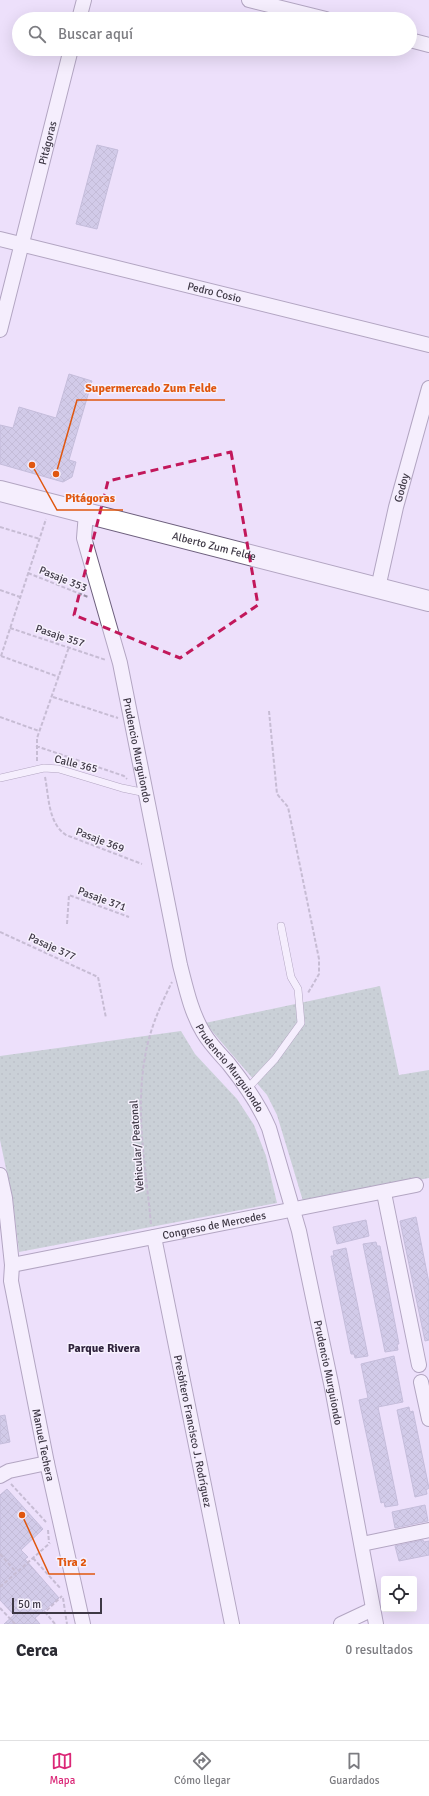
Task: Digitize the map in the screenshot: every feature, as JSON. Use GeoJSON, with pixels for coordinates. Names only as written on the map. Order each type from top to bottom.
{"type":"FeatureCollection","features":[{"type":"Feature","properties":{"kind":"street"},"geometry":{"type":"LineString","coordinates":[[81,12],[84,0]]}},
{"type":"Feature","properties":{"kind":"street"},"geometry":{"type":"LineString","coordinates":[[249,0],[298,12]]}},
{"type":"Feature","properties":{"kind":"street"},"geometry":{"type":"LineString","coordinates":[[417,42],[429,45]]}},
{"type":"Feature","properties":{"kind":"street","name":"Pitágoras"},"geometry":{"type":"LineString","coordinates":[[0,330],[69,56]]}},
{"type":"Feature","properties":{"kind":"street","name":"Pedro Cosio"},"geometry":{"type":"LineString","coordinates":[[0,239],[429,345]]}},
{"type":"Feature","properties":{"kind":"street","name":"Godoy"},"geometry":{"type":"LineString","coordinates":[[378,588],[396,507],[429,388]]}},
{"type":"Feature","properties":{"kind":"street","name":"Alberto Zum Felde"},"geometry":{"type":"LineString","coordinates":[[0,491],[429,601]]}},
{"type":"Feature","properties":{"kind":"street","name":"Prudencio Murguiondo"},"geometry":{"type":"LineString","coordinates":[[86,513],[84,538],[120,663],[180,965],[192,1011],[202,1030],[247,1089],[269,1128],[300,1238],[362,1544],[376,1624]]}},
{"type":"Feature","properties":{"kind":"street","name":"Manuel Techera"},"geometry":{"type":"LineString","coordinates":[[0,1175],[5,1198],[12,1266],[11,1281],[47,1463],[56,1541],[83,1624]]}},
{"type":"Feature","properties":{"kind":"street","name":"Congreso de Mercedes"},"geometry":{"type":"LineString","coordinates":[[12,1266],[292,1209],[384,1193],[416,1185]]}},
{"type":"Feature","properties":{"kind":"street"},"geometry":{"type":"LineString","coordinates":[[384,1193],[419,1365]]}},
{"type":"Feature","properties":{"kind":"street","name":"Presbítero Francisco J. Rodríguez"},"geometry":{"type":"LineString","coordinates":[[154,1237],[232,1624]]}},
{"type":"Feature","properties":{"kind":"street"},"geometry":{"type":"LineString","coordinates":[[421,1382],[429,1419]]}},
{"type":"Feature","properties":{"kind":"street"},"geometry":{"type":"LineString","coordinates":[[1,1475],[24,1467],[47,1463]]}},
{"type":"Feature","properties":{"kind":"street"},"geometry":{"type":"LineString","coordinates":[[362,1544],[429,1530]]}},
{"type":"Feature","properties":{"kind":"street"},"geometry":{"type":"LineString","coordinates":[[341,1624],[373,1609]]}},
{"type":"Feature","properties":{"kind":"lane","name":"Calle 365"},"geometry":{"type":"LineString","coordinates":[[0,778],[41,769],[59,769],[122,788],[146,793]]}},
{"type":"Feature","properties":{"kind":"lane"},"geometry":{"type":"LineString","coordinates":[[247,1089],[275,1059],[298,1028],[302,1016],[298,990],[290,972],[281,926]]}},
{"type":"Feature","properties":{"kind":"path"},"geometry":{"type":"LineString","coordinates":[[46,520],[1,656],[59,677]]}},
{"type":"Feature","properties":{"kind":"path"},"geometry":{"type":"LineString","coordinates":[[0,527],[40,539]]}},
{"type":"Feature","properties":{"kind":"path","name":"Pasaje 353"},"geometry":{"type":"LineString","coordinates":[[28,573],[50,581],[53,585],[92,599]]}},
{"type":"Feature","properties":{"kind":"path"},"geometry":{"type":"LineString","coordinates":[[0,590],[20,597]]}},
{"type":"Feature","properties":{"kind":"path","name":"Pasaje 357"},"geometry":{"type":"LineString","coordinates":[[10,628],[106,660]]}},
{"type":"Feature","properties":{"kind":"path"},"geometry":{"type":"LineString","coordinates":[[41,769],[36,746],[39,731],[53,697],[69,647]]}},
{"type":"Feature","properties":{"kind":"path"},"geometry":{"type":"LineString","coordinates":[[53,697],[120,718]]}},
{"type":"Feature","properties":{"kind":"path"},"geometry":{"type":"LineString","coordinates":[[269,711],[277,794],[288,808],[319,959],[319,974],[305,998],[300,1000]]}},
{"type":"Feature","properties":{"kind":"path"},"geometry":{"type":"LineString","coordinates":[[0,717],[39,731]]}},
{"type":"Feature","properties":{"kind":"path"},"geometry":{"type":"LineString","coordinates":[[36,746],[124,776],[127,780]]}},
{"type":"Feature","properties":{"kind":"path","name":"Pasaje 369"},"geometry":{"type":"LineString","coordinates":[[41,769],[51,812],[56,826],[66,835],[142,864]]}},
{"type":"Feature","properties":{"kind":"path","name":"Pasaje 371"},"geometry":{"type":"LineString","coordinates":[[67,924],[69,895],[129,917]]}},
{"type":"Feature","properties":{"kind":"path","name":"Pasaje 377"},"geometry":{"type":"LineString","coordinates":[[0,932],[98,976],[106,1018]]}},
{"type":"Feature","properties":{"kind":"path","name":"Vehicular/ Peatonal"},"geometry":{"type":"LineString","coordinates":[[154,1237],[151,1227],[141,1105],[145,1057],[158,1010],[180,965]]}},
{"type":"Feature","properties":{"kind":"path"},"geometry":{"type":"LineString","coordinates":[[0,1587],[33,1558],[56,1541],[46,1522],[1,1475]]}},
{"type":"Feature","properties":{"kind":"path"},"geometry":{"type":"LineString","coordinates":[[0,1554],[16,1572]]}},
{"type":"Feature","properties":{"kind":"path"},"geometry":{"type":"LineString","coordinates":[[33,1558],[61,1588],[67,1624]]}},
{"type":"Feature","properties":{"kind":"path"},"geometry":{"type":"LineString","coordinates":[[55,1624],[45,1612],[62,1596]]}},
{"type":"Feature","properties":{"kind":"path"},"geometry":{"type":"LineString","coordinates":[[0,1608],[14,1624]]}},
{"type":"Feature","properties":{"kind":"highlighted area"},"geometry":{"type":"Polygon","coordinates":[[[231,452],[258,605],[180,658],[74,615],[108,481],[231,452]]]}},
{"type":"Feature","properties":{"kind":"green space"},"geometry":{"type":"Polygon","coordinates":[[[380,986],[399,1075],[429,1070],[429,1178],[306,1202],[303,1201],[277,1115],[267,1095],[205,1023],[380,986]]]}},
{"type":"Feature","properties":{"kind":"green space"},"geometry":{"type":"Polygon","coordinates":[[[181,1031],[195,1054],[237,1099],[254,1125],[266,1156],[277,1203],[19,1252],[13,1202],[0,1140],[0,1056],[181,1031]]]}},
{"type":"Feature","properties":{"kind":"building"},"geometry":{"type":"Polygon","coordinates":[[[97,145],[118,150],[97,229],[76,224],[97,145]]]}},
{"type":"Feature","properties":{"kind":"building"},"geometry":{"type":"Polygon","coordinates":[[[69,374],[92,381],[69,460],[76,462],[72,477],[63,482],[0,464],[0,425],[13,428],[19,407],[56,418],[69,374]]]}},
{"type":"Feature","properties":{"kind":"building"},"geometry":{"type":"Polygon","coordinates":[[[416,1217],[429,1283],[429,1340],[425,1341],[400,1221],[416,1217]]]}},
{"type":"Feature","properties":{"kind":"building"},"geometry":{"type":"Polygon","coordinates":[[[366,1220],[369,1236],[337,1244],[333,1227],[366,1220]]]}},
{"type":"Feature","properties":{"kind":"building"},"geometry":{"type":"Polygon","coordinates":[[[376,1242],[377,1246],[380,1246],[399,1344],[397,1344],[398,1350],[385,1352],[363,1244],[376,1242]]]}},
{"type":"Feature","properties":{"kind":"building"},"geometry":{"type":"Polygon","coordinates":[[[346,1248],[368,1356],[355,1358],[354,1354],[351,1354],[331,1256],[334,1256],[333,1251],[346,1248]]]}},
{"type":"Feature","properties":{"kind":"building"},"geometry":{"type":"Polygon","coordinates":[[[394,1356],[403,1402],[378,1407],[398,1505],[385,1507],[384,1502],[381,1503],[359,1400],[368,1398],[361,1364],[394,1356]]]}},
{"type":"Feature","properties":{"kind":"building"},"geometry":{"type":"Polygon","coordinates":[[[409,1407],[410,1412],[413,1411],[429,1488],[426,1490],[427,1494],[415,1497],[397,1410],[409,1407]]]}},
{"type":"Feature","properties":{"kind":"building"},"geometry":{"type":"Polygon","coordinates":[[[5,1415],[10,1442],[0,1444],[0,1416],[5,1415]]]}},
{"type":"Feature","properties":{"kind":"building"},"geometry":{"type":"Polygon","coordinates":[[[7,1489],[43,1529],[21,1550],[28,1557],[25,1559],[59,1598],[35,1618],[40,1624],[4,1624],[14,1615],[0,1600],[0,1495],[7,1489]]]}},
{"type":"Feature","properties":{"kind":"building"},"geometry":{"type":"Polygon","coordinates":[[[425,1505],[428,1521],[395,1528],[392,1512],[425,1505]]]}},
{"type":"Feature","properties":{"kind":"building"},"geometry":{"type":"Polygon","coordinates":[[[423,1540],[424,1542],[429,1541],[429,1555],[399,1561],[395,1546],[423,1540]]]}},
{"type":"Feature","properties":{"kind":"place","name":"Pitágoras"},"geometry":{"type":"Point","coordinates":[32,465]}},
{"type":"Feature","properties":{"kind":"place","name":"Supermercado Zum Felde"},"geometry":{"type":"Point","coordinates":[56,474]}},
{"type":"Feature","properties":{"kind":"place","name":"Tira 2"},"geometry":{"type":"Point","coordinates":[22,1515]}},
{"type":"Feature","properties":{"kind":"district","name":"Parque Rivera"},"geometry":{"type":"Point","coordinates":[104,1348]}}]}
